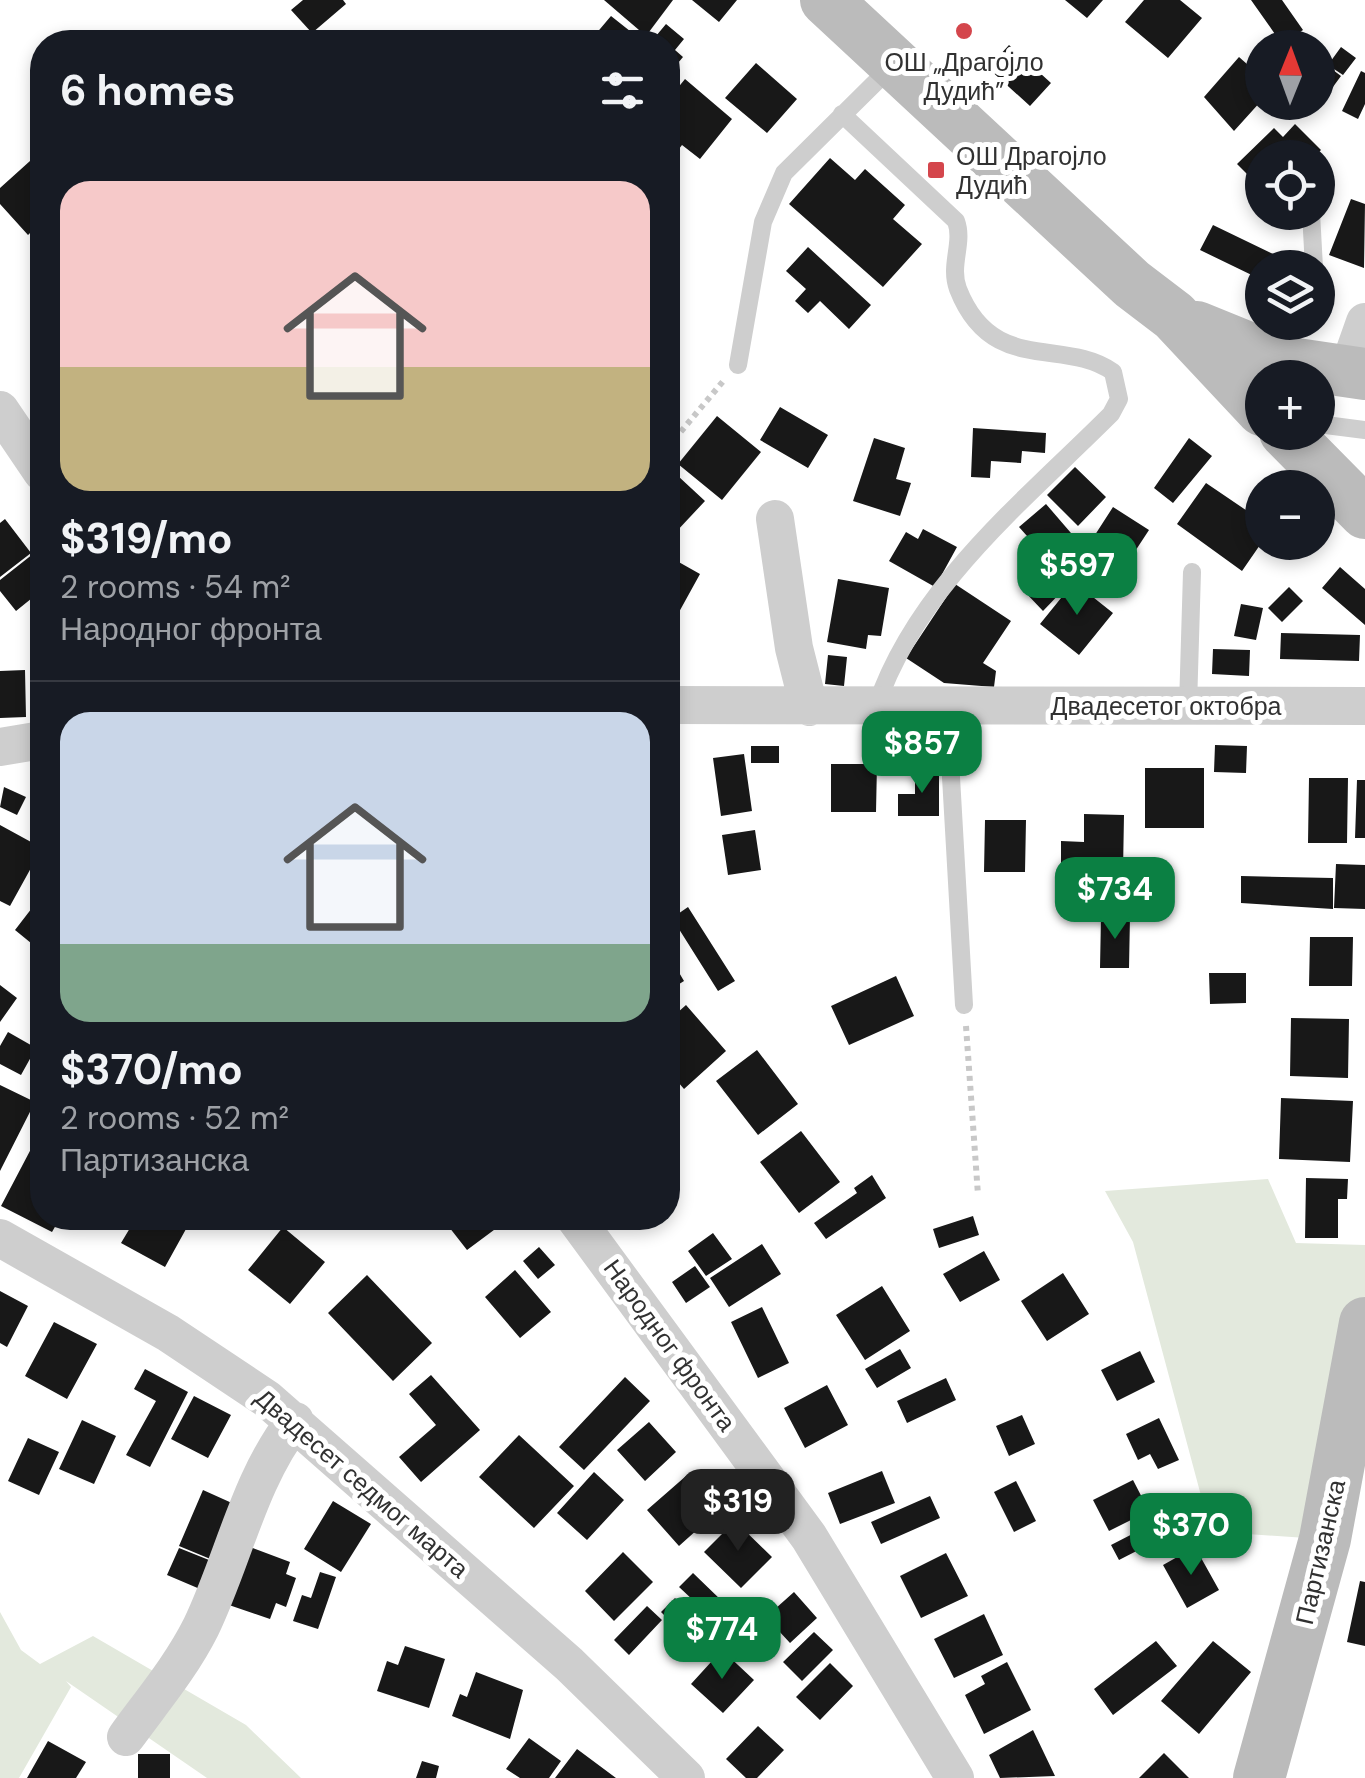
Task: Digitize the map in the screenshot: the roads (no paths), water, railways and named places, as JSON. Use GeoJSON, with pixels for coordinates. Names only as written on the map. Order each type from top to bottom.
{"type":"FeatureCollection","features":[{"type":"Feature","properties":{"kind":"street"},"geometry":{"type":"LineString","coordinates":[[826,0],[1245,384]]}},
{"type":"Feature","properties":{"kind":"street"},"geometry":{"type":"LineString","coordinates":[[1174,316],[1239,347],[1306,360]]}},
{"type":"Feature","properties":{"kind":"street"},"geometry":{"type":"LineString","coordinates":[[1325,360],[1365,322]]}},
{"type":"Feature","properties":{"kind":"street"},"geometry":{"type":"LineString","coordinates":[[0,410],[30,454]]}},
{"type":"Feature","properties":{"kind":"street"},"geometry":{"type":"LineString","coordinates":[[1310,450],[1365,513]]}},
{"type":"Feature","properties":{"kind":"street"},"geometry":{"type":"LineString","coordinates":[[774,519],[794,648],[809,707]]}},
{"type":"Feature","properties":{"kind":"street","name":"Двадесетог октобра"},"geometry":{"type":"LineString","coordinates":[[680,705],[1365,706]]}},
{"type":"Feature","properties":{"kind":"street"},"geometry":{"type":"LineString","coordinates":[[0,747],[30,742]]}},
{"type":"Feature","properties":{"kind":"street","name":"Народног фронта"},"geometry":{"type":"LineString","coordinates":[[583,1230],[809,1537],[956,1778]]}},
{"type":"Feature","properties":{"kind":"street","name":"Двадесет седмог марта"},"geometry":{"type":"LineString","coordinates":[[0,1238],[168,1333],[295,1421],[569,1664],[668,1772]]}},
{"type":"Feature","properties":{"kind":"street","name":"Партизанска"},"geometry":{"type":"LineString","coordinates":[[1259,1778],[1345,1480],[1365,1323]]}},
{"type":"Feature","properties":{"kind":"street"},"geometry":{"type":"LineString","coordinates":[[126,1737],[165,1688],[200,1629],[274,1454],[295,1421]]}},
{"type":"Feature","properties":{"kind":"lane"},"geometry":{"type":"LineString","coordinates":[[738,365],[763,222],[784,173],[896,62]]}},
{"type":"Feature","properties":{"kind":"lane"},"geometry":{"type":"LineString","coordinates":[[842,114],[956,221],[954,273],[959,292],[1001,342],[1044,355],[1098,362],[1113,372],[1120,399],[1111,414],[937,594],[898,651],[876,707]]}},
{"type":"Feature","properties":{"kind":"lane"},"geometry":{"type":"LineString","coordinates":[[1335,430],[1365,430]]}},
{"type":"Feature","properties":{"kind":"lane"},"geometry":{"type":"LineString","coordinates":[[1188,706],[1192,572]]}},
{"type":"Feature","properties":{"kind":"lane"},"geometry":{"type":"LineString","coordinates":[[947,707],[964,1005]]}},
{"type":"Feature","properties":{"kind":"place","name":"ОШ „Драгојло Дудић”"},"geometry":{"type":"Point","coordinates":[964,31]}},
{"type":"Feature","properties":{"kind":"place","name":"ОШ Драгојло Дудић"},"geometry":{"type":"Point","coordinates":[936,170]}}]}
